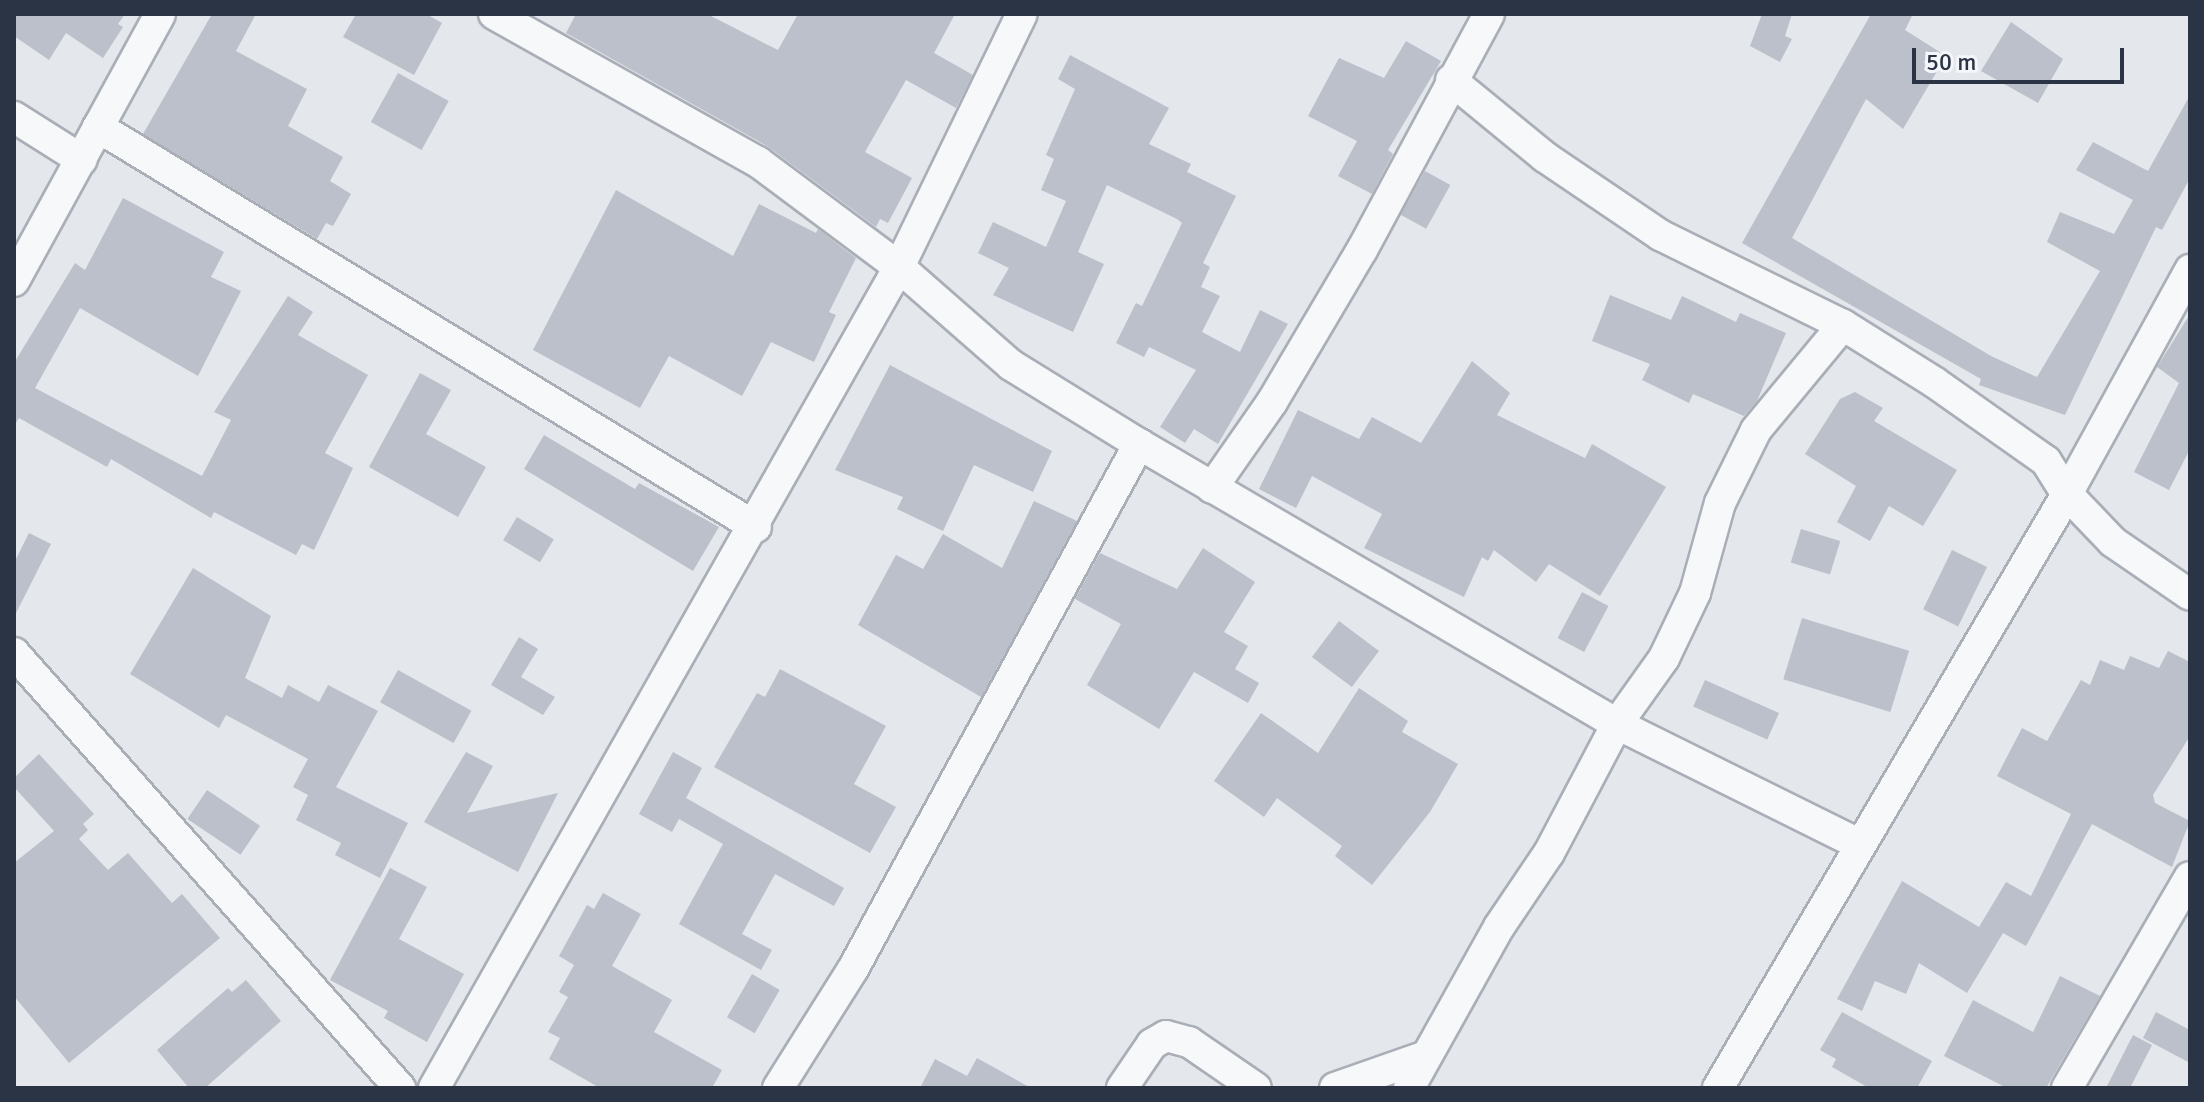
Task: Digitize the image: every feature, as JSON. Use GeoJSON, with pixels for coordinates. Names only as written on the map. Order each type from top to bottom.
{"type":"FeatureCollection","features":[{"type":"Feature","properties":{"kind":"street"},"geometry":{"type":"LineString","coordinates":[[14,281],[160,14]]}},
{"type":"Feature","properties":{"kind":"street"},"geometry":{"type":"LineString","coordinates":[[494,14],[758,162],[899,267],[1011,365],[1139,444],[1617,724],[1859,844]]}},
{"type":"Feature","properties":{"kind":"street"},"geometry":{"type":"LineString","coordinates":[[434,1088],[756,527],[899,267],[1022,14]]}},
{"type":"Feature","properties":{"kind":"street"},"geometry":{"type":"LineString","coordinates":[[1212,488],[1280,390],[1489,14]]}},
{"type":"Feature","properties":{"kind":"street"},"geometry":{"type":"LineString","coordinates":[[1451,80],[1545,157],[1660,235],[1843,325],[2046,461],[2067,494],[2113,542],[2190,595]]}},
{"type":"Feature","properties":{"kind":"street"},"geometry":{"type":"LineString","coordinates":[[14,117],[82,160]]}},
{"type":"Feature","properties":{"kind":"street"},"geometry":{"type":"LineString","coordinates":[[98,127],[756,527]]}},
{"type":"Feature","properties":{"kind":"street"},"geometry":{"type":"LineString","coordinates":[[1718,1088],[2067,494],[2190,270]]}},
{"type":"Feature","properties":{"kind":"street"},"geometry":{"type":"LineString","coordinates":[[1409,1088],[1499,927],[1549,853],[1617,724],[1664,658],[1695,593],[1720,503],[1756,430],[1843,325]]}},
{"type":"Feature","properties":{"kind":"street"},"geometry":{"type":"LineString","coordinates":[[778,1088],[853,969],[1139,444]]}},
{"type":"Feature","properties":{"kind":"street"},"geometry":{"type":"LineString","coordinates":[[14,653],[400,1088]]}},
{"type":"Feature","properties":{"kind":"street"},"geometry":{"type":"LineString","coordinates":[[2067,1088],[2190,877]]}},
{"type":"Feature","properties":{"kind":"street"},"geometry":{"type":"LineString","coordinates":[[1122,1088],[1152,1044],[1166,1036],[1189,1042],[1256,1088]]}},
{"type":"Feature","properties":{"kind":"street"},"geometry":{"type":"LineString","coordinates":[[1335,1088],[1426,1056]]}},
{"type":"Feature","properties":{"kind":"building"},"geometry":{"type":"Polygon","coordinates":[[[14,14],[125,14],[118,24],[123,27],[103,58],[66,33],[49,60],[14,36],[14,14]]]}},
{"type":"Feature","properties":{"kind":"building"},"geometry":{"type":"Polygon","coordinates":[[[212,14],[256,14],[236,51],[307,89],[288,126],[343,157],[330,181],[351,194],[333,226],[326,223],[317,239],[143,134],[212,14]]]}},
{"type":"Feature","properties":{"kind":"building"},"geometry":{"type":"Polygon","coordinates":[[[356,14],[426,14],[442,23],[414,75],[343,37],[356,14]]]}},
{"type":"Feature","properties":{"kind":"building"},"geometry":{"type":"Polygon","coordinates":[[[576,14],[707,14],[778,50],[798,14],[955,14],[934,53],[973,75],[956,108],[906,80],[865,152],[912,178],[888,223],[880,219],[876,227],[767,146],[566,33],[576,14]]]}},
{"type":"Feature","properties":{"kind":"building"},"geometry":{"type":"Polygon","coordinates":[[[1762,14],[1792,14],[1785,36],[1792,39],[1780,62],[1750,46],[1762,14]]]}},
{"type":"Feature","properties":{"kind":"building"},"geometry":{"type":"Polygon","coordinates":[[[1871,14],[1913,14],[1905,30],[1946,56],[1903,129],[1866,99],[1792,238],[1991,356],[2037,377],[2100,271],[2047,242],[2060,212],[2114,234],[2133,200],[2076,170],[2093,142],[2148,171],[2190,95],[2190,178],[2162,230],[2156,227],[2065,415],[1979,385],[1981,379],[1742,243],[1871,14]]]}},
{"type":"Feature","properties":{"kind":"building"},"geometry":{"type":"Polygon","coordinates":[[[2011,22],[2063,59],[2038,103],[1981,71],[2011,22]]]}},
{"type":"Feature","properties":{"kind":"building"},"geometry":{"type":"Polygon","coordinates":[[[1406,41],[1441,61],[1388,150],[1393,154],[1372,194],[1338,176],[1357,141],[1308,116],[1339,58],[1384,78],[1406,41]]]}},
{"type":"Feature","properties":{"kind":"building"},"geometry":{"type":"Polygon","coordinates":[[[1070,55],[1169,108],[1149,144],[1191,164],[1187,172],[1236,196],[1203,263],[1210,267],[1201,287],[1220,296],[1202,332],[1240,352],[1260,310],[1288,324],[1218,444],[1194,429],[1185,443],[1160,427],[1196,370],[1149,347],[1144,357],[1116,343],[1136,303],[1142,306],[1182,223],[1177,219],[1107,185],[1078,252],[1104,264],[1073,332],[993,295],[1009,268],[978,253],[993,222],[1046,247],[1066,201],[1041,190],[1054,159],[1046,155],[1075,89],[1058,79],[1070,55]]]}},
{"type":"Feature","properties":{"kind":"building"},"geometry":{"type":"Polygon","coordinates":[[[398,73],[449,101],[422,150],[371,122],[398,73]]]}},
{"type":"Feature","properties":{"kind":"building"},"geometry":{"type":"Polygon","coordinates":[[[1425,171],[1450,185],[1426,229],[1401,215],[1425,171]]]}},
{"type":"Feature","properties":{"kind":"building"},"geometry":{"type":"Polygon","coordinates":[[[616,190],[733,256],[759,204],[816,233],[818,229],[856,258],[829,312],[836,315],[814,362],[771,342],[742,396],[669,356],[640,408],[533,350],[616,190]]]}},
{"type":"Feature","properties":{"kind":"building"},"geometry":{"type":"Polygon","coordinates":[[[123,198],[224,252],[211,277],[241,291],[198,376],[80,308],[35,388],[202,476],[231,420],[214,412],[288,296],[313,312],[298,335],[368,375],[325,453],[353,468],[314,550],[302,544],[296,555],[214,512],[211,518],[111,459],[107,467],[19,418],[14,426],[14,363],[75,263],[85,270],[123,198]]]}},
{"type":"Feature","properties":{"kind":"building"},"geometry":{"type":"Polygon","coordinates":[[[1610,295],[1671,320],[1682,296],[1736,322],[1740,313],[1786,333],[1757,401],[1744,416],[1693,394],[1689,403],[1642,380],[1650,364],[1592,341],[1610,295]]]}},
{"type":"Feature","properties":{"kind":"building"},"geometry":{"type":"Polygon","coordinates":[[[2190,314],[2190,449],[2169,490],[2134,472],[2179,383],[2157,367],[2190,314]]]}},
{"type":"Feature","properties":{"kind":"building"},"geometry":{"type":"Polygon","coordinates":[[[1472,361],[1510,393],[1497,415],[1585,458],[1592,444],[1666,487],[1600,596],[1549,564],[1536,582],[1494,550],[1488,561],[1482,557],[1464,597],[1364,548],[1382,514],[1312,476],[1296,508],[1259,489],[1298,410],[1359,439],[1372,417],[1421,443],[1472,361]]]}},
{"type":"Feature","properties":{"kind":"building"},"geometry":{"type":"Polygon","coordinates":[[[890,365],[1052,451],[1033,492],[974,465],[943,531],[897,509],[903,497],[835,470],[890,365]]]}},
{"type":"Feature","properties":{"kind":"building"},"geometry":{"type":"Polygon","coordinates":[[[420,373],[451,390],[426,434],[486,467],[458,517],[369,467],[420,373]]]}},
{"type":"Feature","properties":{"kind":"building"},"geometry":{"type":"Polygon","coordinates":[[[1855,392],[1883,408],[1874,421],[1957,470],[1923,526],[1889,506],[1870,541],[1837,522],[1856,486],[1805,454],[1840,399],[1855,392]]]}},
{"type":"Feature","properties":{"kind":"building"},"geometry":{"type":"Polygon","coordinates":[[[544,435],[635,489],[639,483],[719,527],[693,571],[524,469],[544,435]]]}},
{"type":"Feature","properties":{"kind":"building"},"geometry":{"type":"Polygon","coordinates":[[[1034,501],[1077,521],[981,697],[858,625],[896,555],[923,569],[943,534],[1002,568],[1034,501]]]}},
{"type":"Feature","properties":{"kind":"building"},"geometry":{"type":"Polygon","coordinates":[[[517,517],[554,539],[540,562],[503,540],[517,517]]]}},
{"type":"Feature","properties":{"kind":"building"},"geometry":{"type":"Polygon","coordinates":[[[1801,529],[1840,541],[1830,574],[1791,562],[1801,529]]]}},
{"type":"Feature","properties":{"kind":"building"},"geometry":{"type":"Polygon","coordinates":[[[29,533],[51,544],[14,617],[14,563],[29,533]]]}},
{"type":"Feature","properties":{"kind":"building"},"geometry":{"type":"Polygon","coordinates":[[[1203,548],[1255,582],[1224,632],[1248,646],[1235,669],[1259,683],[1248,703],[1194,672],[1159,729],[1087,685],[1121,624],[1075,599],[1100,553],[1177,589],[1203,548]]]}},
{"type":"Feature","properties":{"kind":"building"},"geometry":{"type":"Polygon","coordinates":[[[1952,550],[1987,567],[1958,626],[1923,609],[1952,550]]]}},
{"type":"Feature","properties":{"kind":"building"},"geometry":{"type":"Polygon","coordinates":[[[193,568],[271,616],[245,678],[282,698],[288,685],[319,702],[328,685],[378,711],[336,787],[408,823],[380,878],[335,855],[341,843],[296,820],[308,795],[293,787],[308,759],[226,715],[219,728],[130,674],[193,568]]]}},
{"type":"Feature","properties":{"kind":"building"},"geometry":{"type":"Polygon","coordinates":[[[1582,592],[1608,606],[1584,652],[1558,638],[1582,592]]]}},
{"type":"Feature","properties":{"kind":"building"},"geometry":{"type":"Polygon","coordinates":[[[1802,618],[1909,651],[1890,712],[1783,679],[1802,618]]]}},
{"type":"Feature","properties":{"kind":"building"},"geometry":{"type":"Polygon","coordinates":[[[1339,621],[1379,651],[1352,687],[1312,657],[1339,621]]]}},
{"type":"Feature","properties":{"kind":"building"},"geometry":{"type":"Polygon","coordinates":[[[519,637],[538,649],[521,677],[555,697],[543,715],[491,685],[519,637]]]}},
{"type":"Feature","properties":{"kind":"building"},"geometry":{"type":"Polygon","coordinates":[[[2168,651],[2190,662],[2190,736],[2153,795],[2155,803],[2190,821],[2172,867],[2092,824],[2026,946],[2003,933],[1967,993],[1919,963],[1906,994],[1875,981],[1862,1011],[1837,999],[1902,881],[1979,927],[2006,882],[2031,896],[2071,814],[1997,776],[2022,728],[2047,741],[2081,680],[2090,685],[2100,660],[2124,670],[2130,656],[2159,668],[2168,651]]]}},
{"type":"Feature","properties":{"kind":"building"},"geometry":{"type":"Polygon","coordinates":[[[780,669],[886,726],[854,784],[896,807],[870,853],[714,767],[757,693],[765,697],[780,669]]]}},
{"type":"Feature","properties":{"kind":"building"},"geometry":{"type":"Polygon","coordinates":[[[398,670],[471,711],[454,743],[380,702],[398,670]]]}},
{"type":"Feature","properties":{"kind":"building"},"geometry":{"type":"Polygon","coordinates":[[[1705,680],[1779,713],[1767,739],[1693,706],[1705,680]]]}},
{"type":"Feature","properties":{"kind":"building"},"geometry":{"type":"Polygon","coordinates":[[[1359,688],[1408,721],[1402,732],[1458,764],[1430,812],[1372,885],[1335,856],[1342,846],[1277,798],[1264,817],[1214,781],[1261,713],[1318,753],[1359,688]]]}},
{"type":"Feature","properties":{"kind":"building"},"geometry":{"type":"Polygon","coordinates":[[[466,752],[493,766],[467,813],[558,793],[518,872],[424,822],[466,752]]]}},
{"type":"Feature","properties":{"kind":"building"},"geometry":{"type":"Polygon","coordinates":[[[673,752],[702,768],[686,798],[844,888],[834,906],[775,874],[742,934],[772,950],[761,970],[679,924],[723,844],[679,819],[672,832],[639,814],[673,752]]]}},
{"type":"Feature","properties":{"kind":"building"},"geometry":{"type":"Polygon","coordinates":[[[39,754],[94,814],[83,824],[88,830],[79,839],[108,870],[128,853],[172,903],[182,894],[220,938],[69,1063],[14,996],[14,863],[54,831],[14,787],[14,778],[39,754]]]}},
{"type":"Feature","properties":{"kind":"building"},"geometry":{"type":"Polygon","coordinates":[[[207,790],[260,826],[240,855],[187,819],[207,790]]]}},
{"type":"Feature","properties":{"kind":"building"},"geometry":{"type":"Polygon","coordinates":[[[390,868],[427,887],[399,939],[464,974],[427,1042],[384,1018],[388,1011],[330,980],[390,868]]]}},
{"type":"Feature","properties":{"kind":"building"},"geometry":{"type":"Polygon","coordinates":[[[603,893],[641,914],[612,966],[672,1000],[654,1032],[722,1070],[712,1088],[600,1088],[549,1059],[560,1038],[548,1032],[568,997],[559,992],[574,965],[559,956],[587,905],[594,909],[603,893]]]}},
{"type":"Feature","properties":{"kind":"building"},"geometry":{"type":"Polygon","coordinates":[[[752,974],[780,990],[755,1033],[727,1017],[752,974]]]}},
{"type":"Feature","properties":{"kind":"building"},"geometry":{"type":"Polygon","coordinates":[[[2060,976],[2100,996],[2046,1088],[2007,1088],[1944,1056],[1973,1000],[2033,1032],[2060,976]]]}},
{"type":"Feature","properties":{"kind":"building"},"geometry":{"type":"Polygon","coordinates":[[[246,980],[281,1021],[205,1088],[189,1088],[157,1050],[228,988],[232,992],[246,980]]]}},
{"type":"Feature","properties":{"kind":"building"},"geometry":{"type":"Polygon","coordinates":[[[1842,1012],[1932,1061],[1917,1088],[1869,1088],[1832,1067],[1836,1059],[1820,1050],[1842,1012]]]}},
{"type":"Feature","properties":{"kind":"building"},"geometry":{"type":"Polygon","coordinates":[[[2156,1012],[2190,1030],[2190,1063],[2143,1038],[2156,1012]]]}},
{"type":"Feature","properties":{"kind":"building"},"geometry":{"type":"Polygon","coordinates":[[[2133,1035],[2152,1045],[2130,1088],[2106,1088],[2133,1035]]]}},
{"type":"Feature","properties":{"kind":"building"},"geometry":{"type":"Polygon","coordinates":[[[977,1058],[1031,1088],[920,1088],[935,1059],[967,1076],[977,1058]]]}}]}
